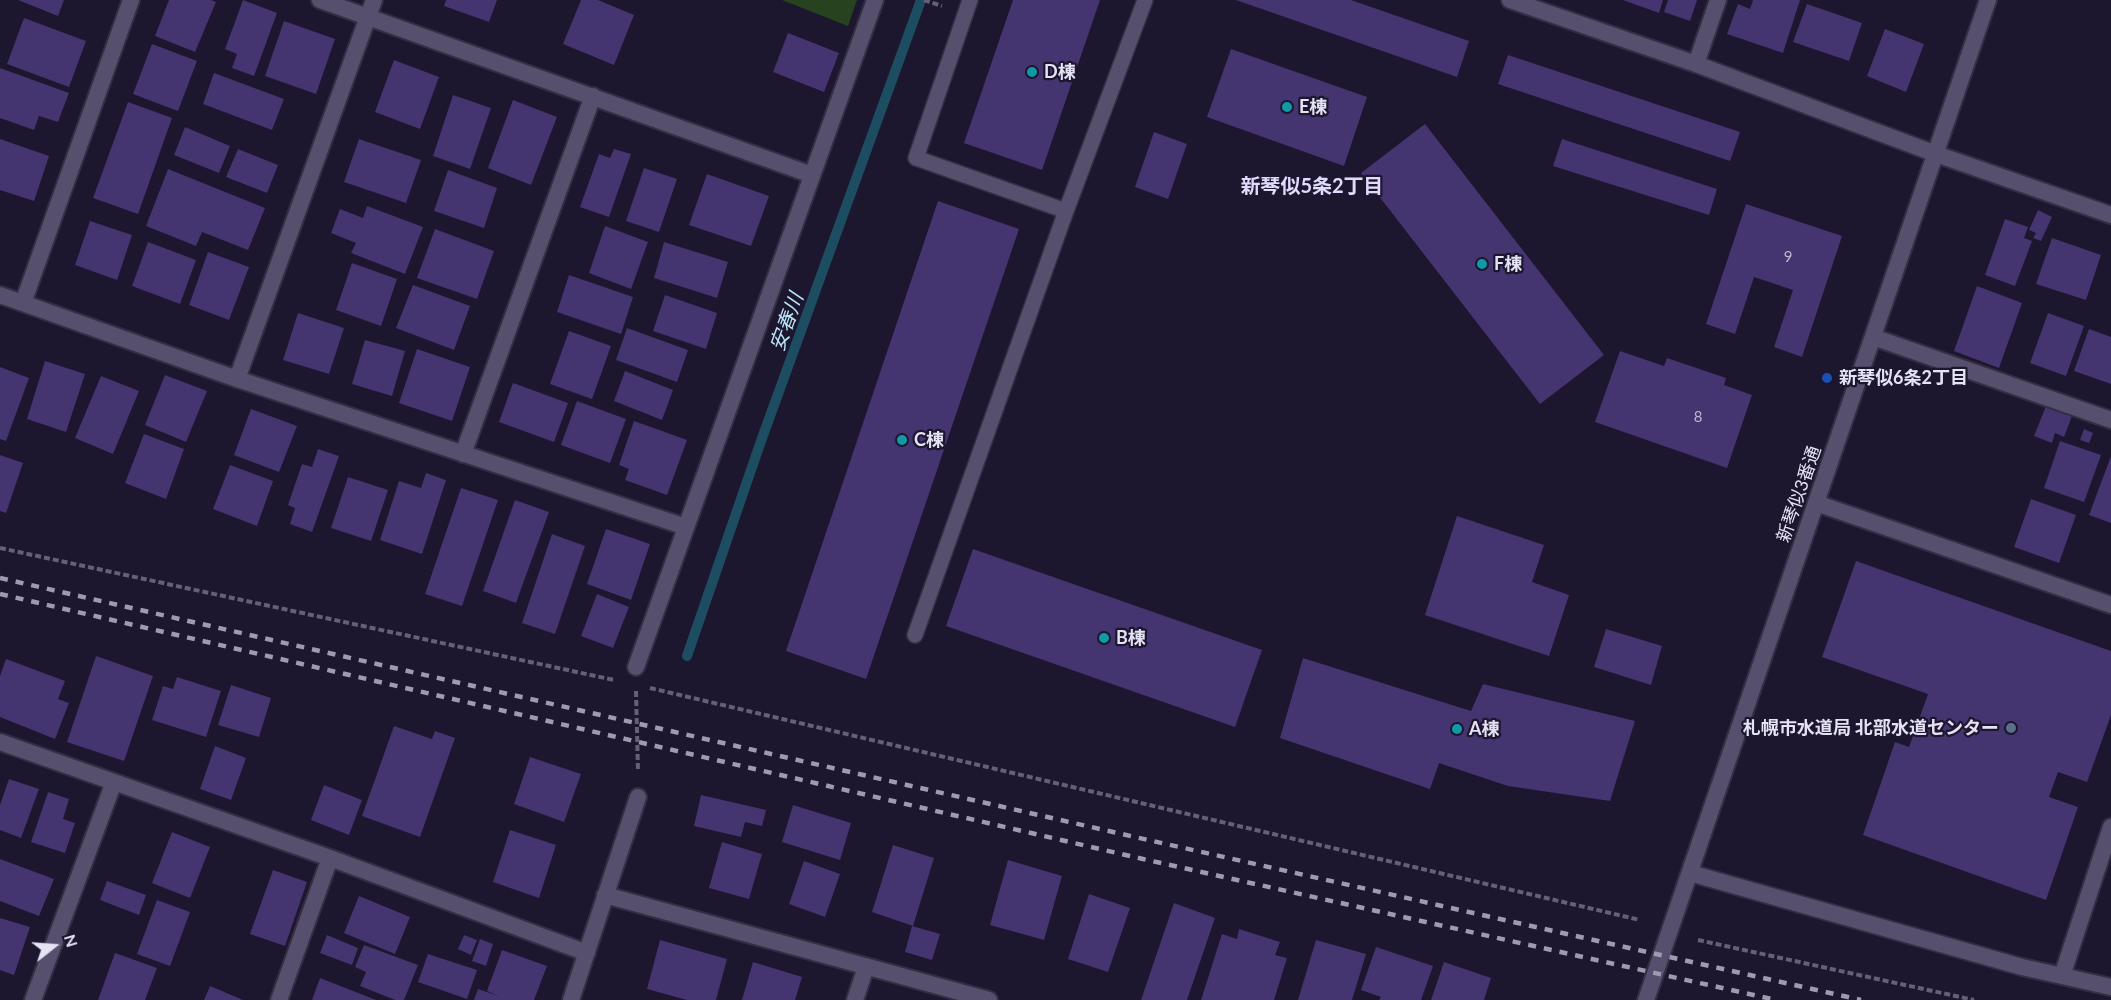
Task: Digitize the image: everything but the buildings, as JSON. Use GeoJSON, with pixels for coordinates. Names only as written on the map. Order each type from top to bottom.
{"type":"FeatureCollection","features":[{"type":"Feature","properties":{"kind":"street"},"geometry":{"type":"LineString","coordinates":[[23,303],[131,0]]}},
{"type":"Feature","properties":{"kind":"street"},"geometry":{"type":"LineString","coordinates":[[320,0],[812,175]]}},
{"type":"Feature","properties":{"kind":"street"},"geometry":{"type":"LineString","coordinates":[[237,379],[374,0]]}},
{"type":"Feature","properties":{"kind":"street"},"geometry":{"type":"LineString","coordinates":[[636,667],[875,0]]}},
{"type":"Feature","properties":{"kind":"street"},"geometry":{"type":"LineString","coordinates":[[1510,0],[1696,64],[1936,154],[2111,215]]}},
{"type":"Feature","properties":{"kind":"street"},"geometry":{"type":"LineString","coordinates":[[1696,64],[1718,0]]}},
{"type":"Feature","properties":{"kind":"street","name":"新琴似3番通"},"geometry":{"type":"LineString","coordinates":[[1646,1000],[1988,0]]}},
{"type":"Feature","properties":{"kind":"street"},"geometry":{"type":"LineString","coordinates":[[463,454],[593,96]]}},
{"type":"Feature","properties":{"kind":"street"},"geometry":{"type":"LineString","coordinates":[[0,295],[237,379],[686,526]]}},
{"type":"Feature","properties":{"kind":"street"},"geometry":{"type":"LineString","coordinates":[[1873,337],[2111,420]]}},
{"type":"Feature","properties":{"kind":"street"},"geometry":{"type":"LineString","coordinates":[[1816,502],[2111,605]]}},
{"type":"Feature","properties":{"kind":"street"},"geometry":{"type":"LineString","coordinates":[[0,742],[330,858],[587,953]]}},
{"type":"Feature","properties":{"kind":"street"},"geometry":{"type":"LineString","coordinates":[[33,1000],[114,782]]}},
{"type":"Feature","properties":{"kind":"street"},"geometry":{"type":"LineString","coordinates":[[571,1000],[638,797]]}},
{"type":"Feature","properties":{"kind":"street"},"geometry":{"type":"LineString","coordinates":[[2062,976],[2111,827]]}},
{"type":"Feature","properties":{"kind":"street"},"geometry":{"type":"LineString","coordinates":[[279,1000],[330,858]]}},
{"type":"Feature","properties":{"kind":"street"},"geometry":{"type":"LineString","coordinates":[[1690,873],[2022,967],[2111,987]]}},
{"type":"Feature","properties":{"kind":"street"},"geometry":{"type":"LineString","coordinates":[[605,895],[989,1000]]}},
{"type":"Feature","properties":{"kind":"street"},"geometry":{"type":"LineString","coordinates":[[855,1000],[866,967]]}},
{"type":"Feature","properties":{"kind":"lane"},"geometry":{"type":"LineString","coordinates":[[970,0],[916,158],[1066,211]]}},
{"type":"Feature","properties":{"kind":"lane"},"geometry":{"type":"LineString","coordinates":[[915,634],[1066,211],[1145,0]]}},
{"type":"Feature","properties":{"kind":"path"},"geometry":{"type":"LineString","coordinates":[[924,0],[949,9]]}},
{"type":"Feature","properties":{"kind":"path"},"geometry":{"type":"LineString","coordinates":[[0,548],[636,685],[1640,920]]}},
{"type":"Feature","properties":{"kind":"path"},"geometry":{"type":"LineString","coordinates":[[636,667],[638,797]]}},
{"type":"Feature","properties":{"kind":"path"},"geometry":{"type":"LineString","coordinates":[[1698,940],[1974,1000]]}},
{"type":"Feature","properties":{"kind":"green space"},"geometry":{"type":"Polygon","coordinates":[[[782,0],[857,0],[848,26],[782,0]]]}},
{"type":"Feature","properties":{"kind":"waterway","name":"安春川"},"geometry":{"type":"LineString","coordinates":[[687,656],[761,441],[921,0]]}},
{"type":"Feature","properties":{"kind":"railway"},"geometry":{"type":"LineString","coordinates":[[0,578],[1861,1000]]}},
{"type":"Feature","properties":{"kind":"railway"},"geometry":{"type":"LineString","coordinates":[[0,594],[1143,859],[1776,1000]]}},
{"type":"Feature","properties":{"kind":"place","name":"D棟"},"geometry":{"type":"Point","coordinates":[1032,72]}},
{"type":"Feature","properties":{"kind":"place","name":"E棟"},"geometry":{"type":"Point","coordinates":[1287,107]}},
{"type":"Feature","properties":{"kind":"place","name":"F棟"},"geometry":{"type":"Point","coordinates":[1482,264]}},
{"type":"Feature","properties":{"kind":"place","name":"新琴似6条2丁目"},"geometry":{"type":"Point","coordinates":[1827,378]}},
{"type":"Feature","properties":{"kind":"place","name":"C棟"},"geometry":{"type":"Point","coordinates":[902,440]}},
{"type":"Feature","properties":{"kind":"place","name":"B棟"},"geometry":{"type":"Point","coordinates":[1104,638]}},
{"type":"Feature","properties":{"kind":"place","name":"札幌市水道局 北部水道センター"},"geometry":{"type":"Point","coordinates":[2011,728]}},
{"type":"Feature","properties":{"kind":"place","name":"A棟"},"geometry":{"type":"Point","coordinates":[1457,729]}},
{"type":"Feature","properties":{"kind":"district","name":"新琴似5条2丁目"},"geometry":{"type":"Point","coordinates":[1312,187]}}]}
